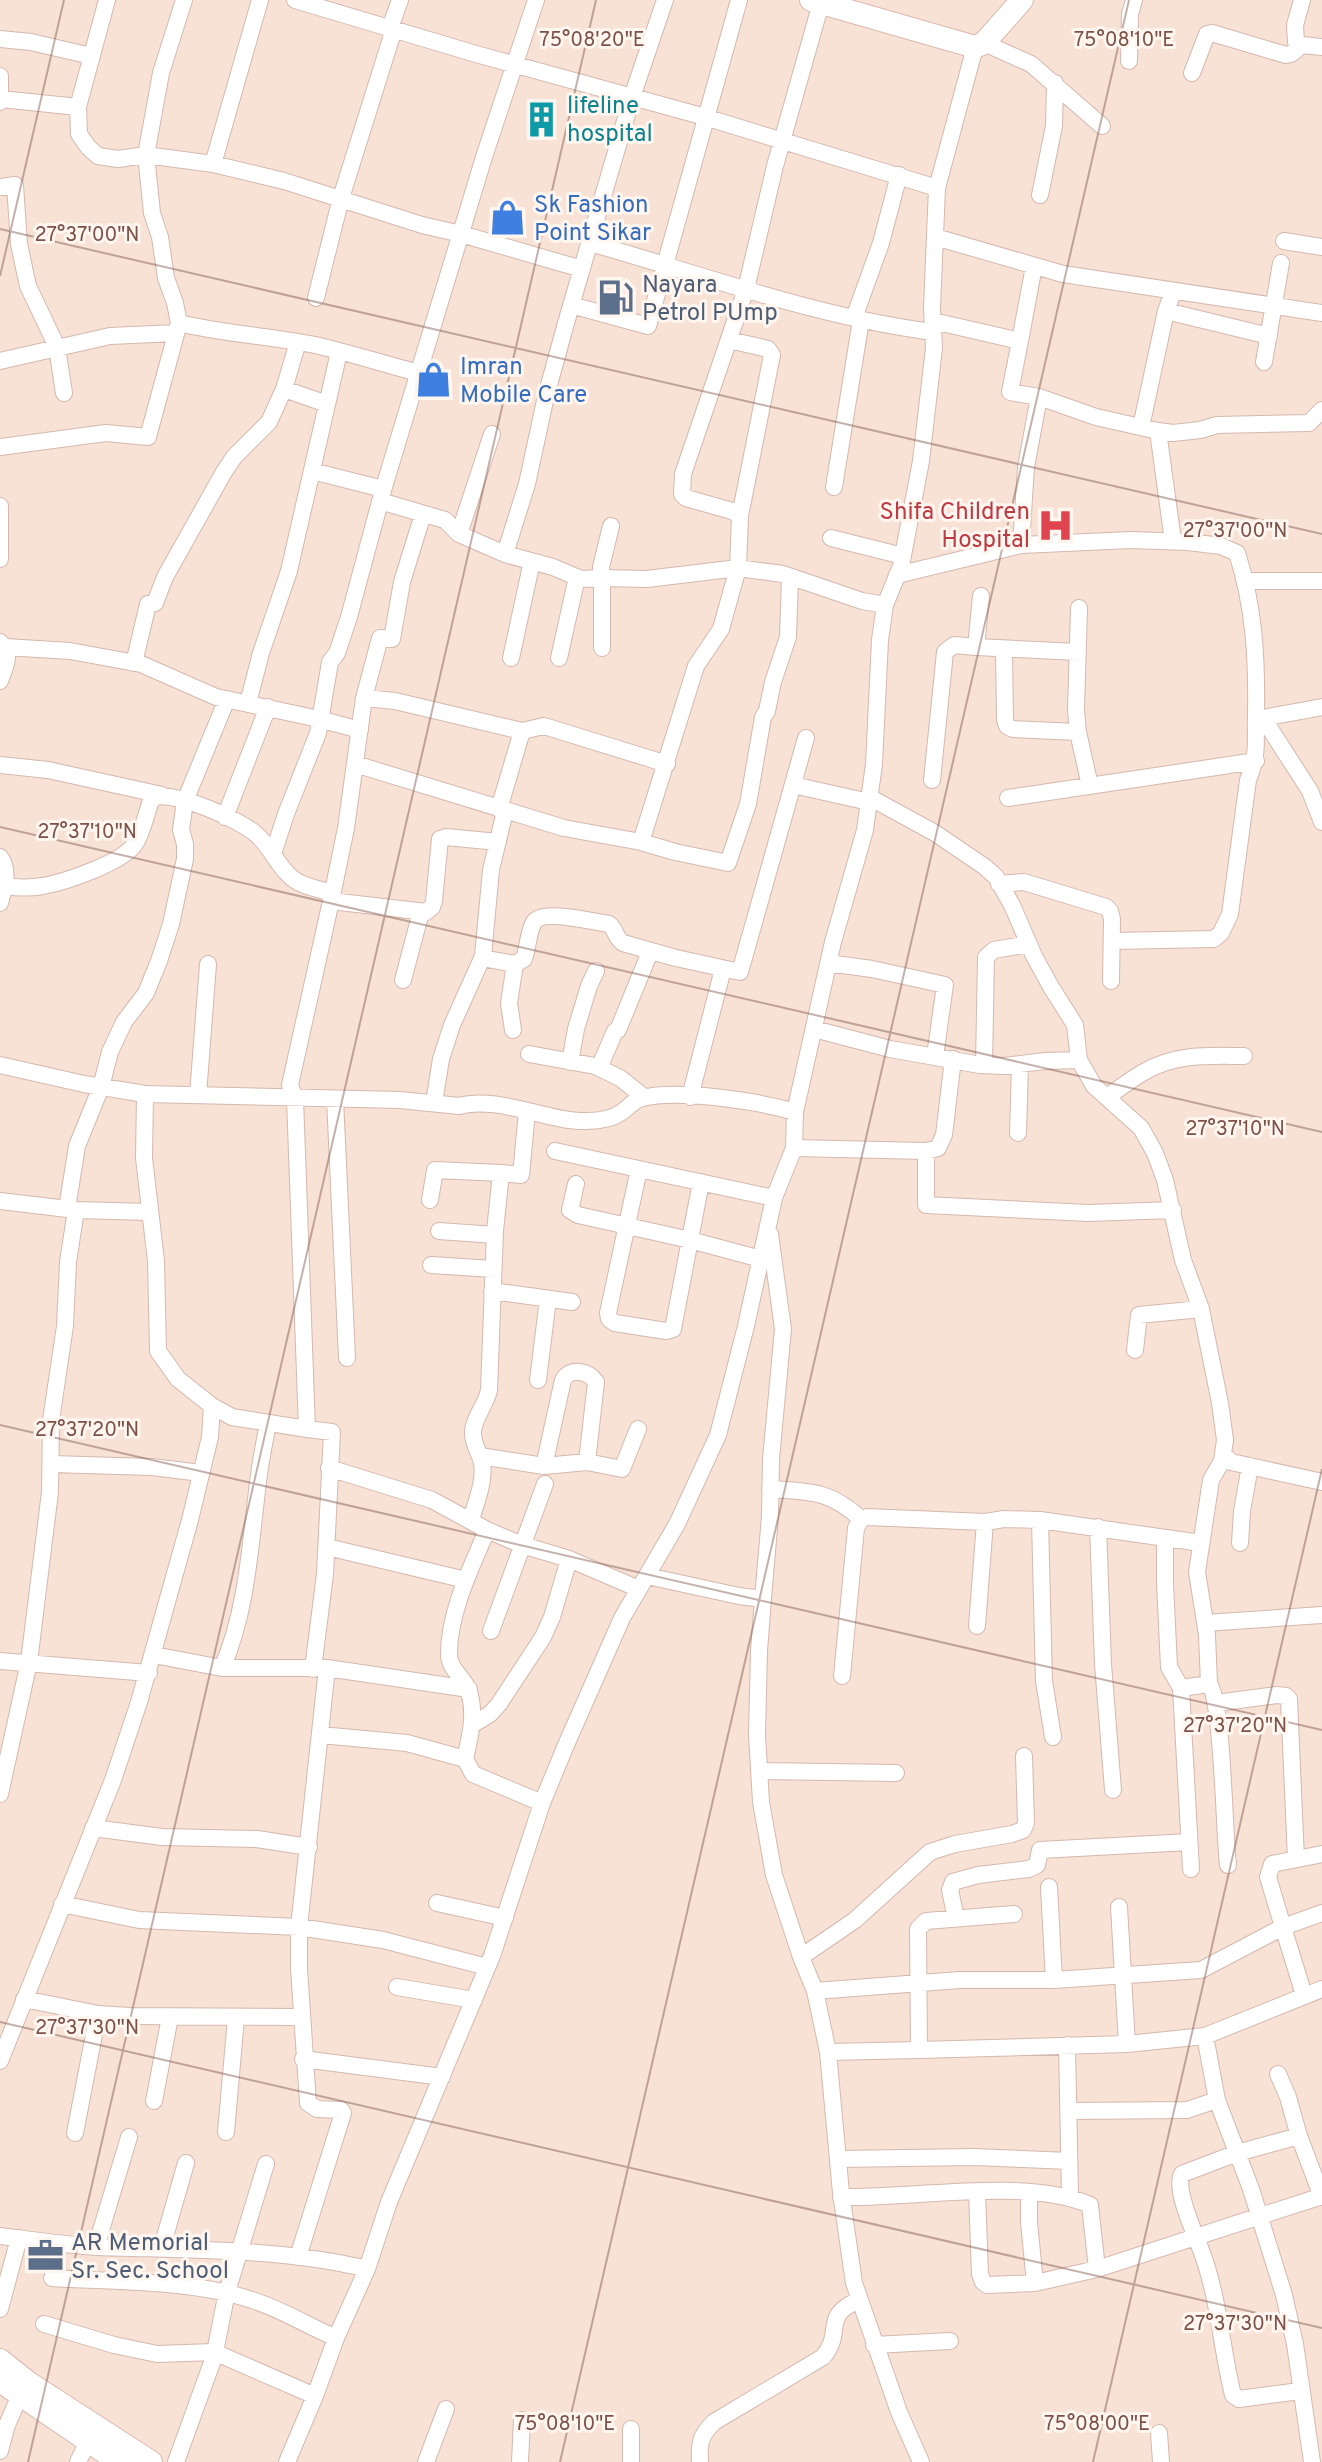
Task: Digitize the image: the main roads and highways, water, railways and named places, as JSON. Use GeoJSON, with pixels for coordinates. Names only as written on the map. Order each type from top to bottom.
{"type":"FeatureCollection","features":[{"type":"Feature","properties":{"kind":"place","name":"lifeline hospital"},"geometry":{"type":"Point","coordinates":[541,119]}},
{"type":"Feature","properties":{"kind":"place","name":"Sk Fashion Point Sikar"},"geometry":{"type":"Point","coordinates":[508,218]}},
{"type":"Feature","properties":{"kind":"place","name":"Nayara Petrol PUmp"},"geometry":{"type":"Point","coordinates":[616,298]}},
{"type":"Feature","properties":{"kind":"place","name":"Imran Mobile Care"},"geometry":{"type":"Point","coordinates":[434,380]}},
{"type":"Feature","properties":{"kind":"place","name":"Shifa Children Hospital"},"geometry":{"type":"Point","coordinates":[1056,525]}},
{"type":"Feature","properties":{"kind":"place","name":"AR Memorial Sr. Sec. School"},"geometry":{"type":"Point","coordinates":[45,2256]}}]}
